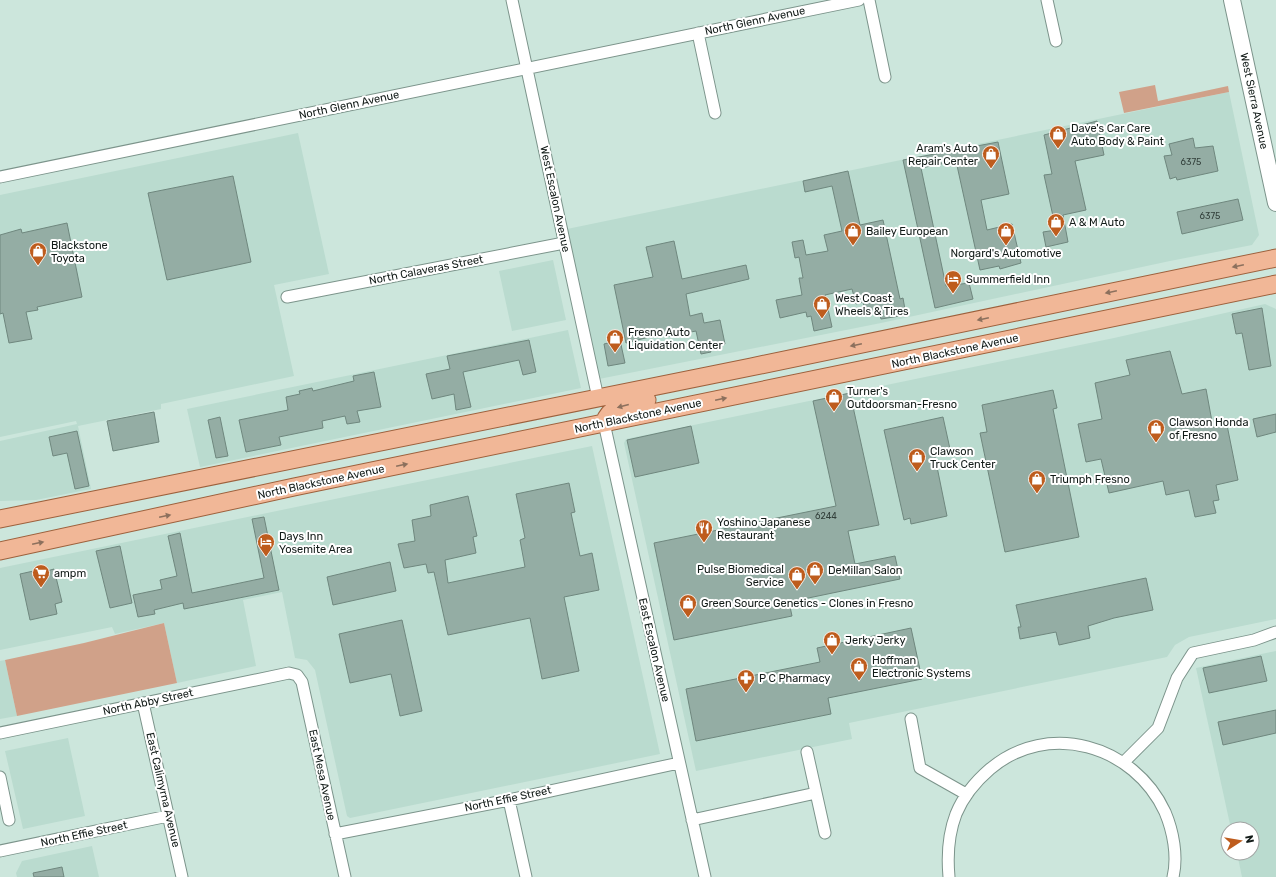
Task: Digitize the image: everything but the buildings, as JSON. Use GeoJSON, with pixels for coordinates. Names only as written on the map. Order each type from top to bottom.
{"type":"FeatureCollection","features":[{"type":"Feature","properties":{"kind":"main road","name":"West Sierra Avenue"},"geometry":{"type":"LineString","coordinates":[[1232,0],[1276,203]]}},
{"type":"Feature","properties":{"kind":"main road"},"geometry":{"type":"LineString","coordinates":[[0,519],[668,384],[1276,258]]}},
{"type":"Feature","properties":{"kind":"main road","name":"North Blackstone Avenue"},"geometry":{"type":"LineString","coordinates":[[0,551],[494,446],[1276,284]]}},
{"type":"Feature","properties":{"kind":"main road"},"geometry":{"type":"LineString","coordinates":[[604,423],[606,416],[614,409],[659,397],[668,384]]}},
{"type":"Feature","properties":{"kind":"main road"},"geometry":{"type":"LineString","coordinates":[[494,446],[525,428],[584,415],[596,406],[598,398]]}},
{"type":"Feature","properties":{"kind":"street","name":"West Escalon Avenue"},"geometry":{"type":"LineString","coordinates":[[512,0],[598,398]]}},
{"type":"Feature","properties":{"kind":"street","name":"North Glenn Avenue"},"geometry":{"type":"LineString","coordinates":[[0,177],[859,0]]}},
{"type":"Feature","properties":{"kind":"street"},"geometry":{"type":"LineString","coordinates":[[869,0],[886,77]]}},
{"type":"Feature","properties":{"kind":"street"},"geometry":{"type":"LineString","coordinates":[[1047,0],[1056,41]]}},
{"type":"Feature","properties":{"kind":"street","name":"North Glenn Avenue"},"geometry":{"type":"LineString","coordinates":[[698,33],[715,114]]}},
{"type":"Feature","properties":{"kind":"street","name":"North Calaveras Street"},"geometry":{"type":"LineString","coordinates":[[287,297],[564,242]]}},
{"type":"Feature","properties":{"kind":"street","name":"East Escalon Avenue"},"geometry":{"type":"LineString","coordinates":[[604,423],[705,877]]}},
{"type":"Feature","properties":{"kind":"street"},"geometry":{"type":"LineString","coordinates":[[1124,762],[1158,728],[1177,678],[1193,653],[1254,640],[1276,632]]}},
{"type":"Feature","properties":{"kind":"street","name":"North Abby Street"},"geometry":{"type":"LineString","coordinates":[[0,734],[289,673],[297,675]]}},
{"type":"Feature","properties":{"kind":"street","name":"East Mesa Avenue"},"geometry":{"type":"LineString","coordinates":[[297,675],[302,682],[345,877]]}},
{"type":"Feature","properties":{"kind":"street","name":"East Calimyrna Avenue"},"geometry":{"type":"LineString","coordinates":[[143,703],[182,877]]}},
{"type":"Feature","properties":{"kind":"street"},"geometry":{"type":"LineString","coordinates":[[912,719],[920,768],[966,794]]}},
{"type":"Feature","properties":{"kind":"street"},"geometry":{"type":"LineString","coordinates":[[950,877],[948,857],[950,835],[956,814],[966,794],[980,777],[998,763],[1017,752],[1038,746],[1060,743],[1083,745],[1104,752],[1124,762],[1143,778],[1155,793],[1169,822],[1174,846],[1173,877]]}},
{"type":"Feature","properties":{"kind":"street"},"geometry":{"type":"LineString","coordinates":[[806,752],[825,833]]}},
{"type":"Feature","properties":{"kind":"street","name":"North Effie Street"},"geometry":{"type":"LineString","coordinates":[[335,834],[509,800],[679,763]]}},
{"type":"Feature","properties":{"kind":"street"},"geometry":{"type":"LineString","coordinates":[[0,777],[9,820]]}},
{"type":"Feature","properties":{"kind":"street"},"geometry":{"type":"LineString","coordinates":[[692,820],[816,793]]}},
{"type":"Feature","properties":{"kind":"street"},"geometry":{"type":"LineString","coordinates":[[509,800],[526,877]]}},
{"type":"Feature","properties":{"kind":"street","name":"North Effie Street"},"geometry":{"type":"LineString","coordinates":[[0,851],[168,816]]}},
{"type":"Feature","properties":{"kind":"shaded area"},"geometry":{"type":"Polygon","coordinates":[[[1155,85],[1158,101],[1228,86],[1229,92],[1124,113],[1119,92],[1155,85]]]}},
{"type":"Feature","properties":{"kind":"shaded area"},"geometry":{"type":"Polygon","coordinates":[[[1229,92],[1259,235],[1252,245],[1170,261],[881,323],[599,379],[567,229],[1229,92]]]}},
{"type":"Feature","properties":{"kind":"shaded area"},"geometry":{"type":"Polygon","coordinates":[[[298,133],[329,274],[274,285],[294,376],[161,404],[161,409],[78,426],[91,489],[36,500],[0,501],[0,441],[77,424],[76,421],[0,437],[0,195],[298,133]]]}},
{"type":"Feature","properties":{"kind":"shaded area"},"geometry":{"type":"Polygon","coordinates":[[[553,260],[566,320],[512,331],[499,271],[553,260]]]}},
{"type":"Feature","properties":{"kind":"shaded area"},"geometry":{"type":"Polygon","coordinates":[[[1265,304],[1276,309],[1276,619],[1189,637],[1175,645],[1167,657],[849,723],[852,739],[696,771],[624,443],[626,439],[1114,338],[1265,304]]]}},
{"type":"Feature","properties":{"kind":"shaded area"},"geometry":{"type":"Polygon","coordinates":[[[568,330],[581,388],[200,467],[187,409],[568,330]]]}},
{"type":"Feature","properties":{"kind":"shaded area"},"geometry":{"type":"Polygon","coordinates":[[[592,446],[660,754],[350,818],[347,816],[315,670],[307,660],[295,658],[282,592],[243,600],[256,666],[177,683],[164,623],[115,634],[112,627],[0,650],[0,568],[592,446]]]}},
{"type":"Feature","properties":{"kind":"shaded area"},"geometry":{"type":"Polygon","coordinates":[[[164,623],[177,683],[17,716],[5,660],[84,643],[164,623]]]}},
{"type":"Feature","properties":{"kind":"shaded area"},"geometry":{"type":"Polygon","coordinates":[[[1276,651],[1276,877],[1242,877],[1239,861],[1260,861],[1260,821],[1229,821],[1196,668],[1276,651]]]}},
{"type":"Feature","properties":{"kind":"shaded area"},"geometry":{"type":"Polygon","coordinates":[[[5,660],[17,716],[0,719],[0,661],[5,660]]]}},
{"type":"Feature","properties":{"kind":"shaded area"},"geometry":{"type":"Polygon","coordinates":[[[68,738],[85,816],[23,829],[5,751],[68,738]]]}},
{"type":"Feature","properties":{"kind":"shaded area"},"geometry":{"type":"Polygon","coordinates":[[[92,846],[99,877],[17,877],[16,873],[22,861],[92,846]]]}},
{"type":"Feature","properties":{"kind":"place","name":"Dave's Car Care Auto Body & Paint"},"geometry":{"type":"Point","coordinates":[1058,149]}},
{"type":"Feature","properties":{"kind":"place","name":"Aram's Auto Repair Center"},"geometry":{"type":"Point","coordinates":[991,169]}},
{"type":"Feature","properties":{"kind":"place","name":"A & M Auto"},"geometry":{"type":"Point","coordinates":[1056,237]}},
{"type":"Feature","properties":{"kind":"place","name":"Bailey European"},"geometry":{"type":"Point","coordinates":[853,246]}},
{"type":"Feature","properties":{"kind":"place","name":"Norgard's Automotive"},"geometry":{"type":"Point","coordinates":[1006,246]}},
{"type":"Feature","properties":{"kind":"place","name":"Blackstone Toyota"},"geometry":{"type":"Point","coordinates":[38,266]}},
{"type":"Feature","properties":{"kind":"place","name":"Summerfield Inn"},"geometry":{"type":"Point","coordinates":[953,294]}},
{"type":"Feature","properties":{"kind":"place","name":"West Coast Wheels & Tires"},"geometry":{"type":"Point","coordinates":[822,319]}},
{"type":"Feature","properties":{"kind":"place","name":"Fresno Auto Liquidation Center"},"geometry":{"type":"Point","coordinates":[615,353]}},
{"type":"Feature","properties":{"kind":"place","name":"Turner's Outdoorsman-Fresno"},"geometry":{"type":"Point","coordinates":[834,412]}},
{"type":"Feature","properties":{"kind":"place","name":"Clawson Honda of Fresno"},"geometry":{"type":"Point","coordinates":[1156,443]}},
{"type":"Feature","properties":{"kind":"place","name":"Clawson Truck Center"},"geometry":{"type":"Point","coordinates":[917,472]}},
{"type":"Feature","properties":{"kind":"place","name":"Triumph Fresno"},"geometry":{"type":"Point","coordinates":[1037,494]}},
{"type":"Feature","properties":{"kind":"place","name":"Yoshino Japanese Restaurant"},"geometry":{"type":"Point","coordinates":[704,543]}},
{"type":"Feature","properties":{"kind":"place","name":"Days Inn Yosemite Area"},"geometry":{"type":"Point","coordinates":[266,557]}},
{"type":"Feature","properties":{"kind":"place","name":"DeMillan Salon"},"geometry":{"type":"Point","coordinates":[815,585]}},
{"type":"Feature","properties":{"kind":"place","name":"ampm"},"geometry":{"type":"Point","coordinates":[41,588]}},
{"type":"Feature","properties":{"kind":"place","name":"Pulse Biomedical Service"},"geometry":{"type":"Point","coordinates":[797,590]}},
{"type":"Feature","properties":{"kind":"place","name":"Green Source Genetics - Clones in Fresno"},"geometry":{"type":"Point","coordinates":[688,618]}},
{"type":"Feature","properties":{"kind":"place","name":"Jerky Jerky"},"geometry":{"type":"Point","coordinates":[832,655]}},
{"type":"Feature","properties":{"kind":"place","name":"Hoffman Electronic Systems"},"geometry":{"type":"Point","coordinates":[859,681]}},
{"type":"Feature","properties":{"kind":"place","name":"P C Pharmacy"},"geometry":{"type":"Point","coordinates":[746,693]}}]}
